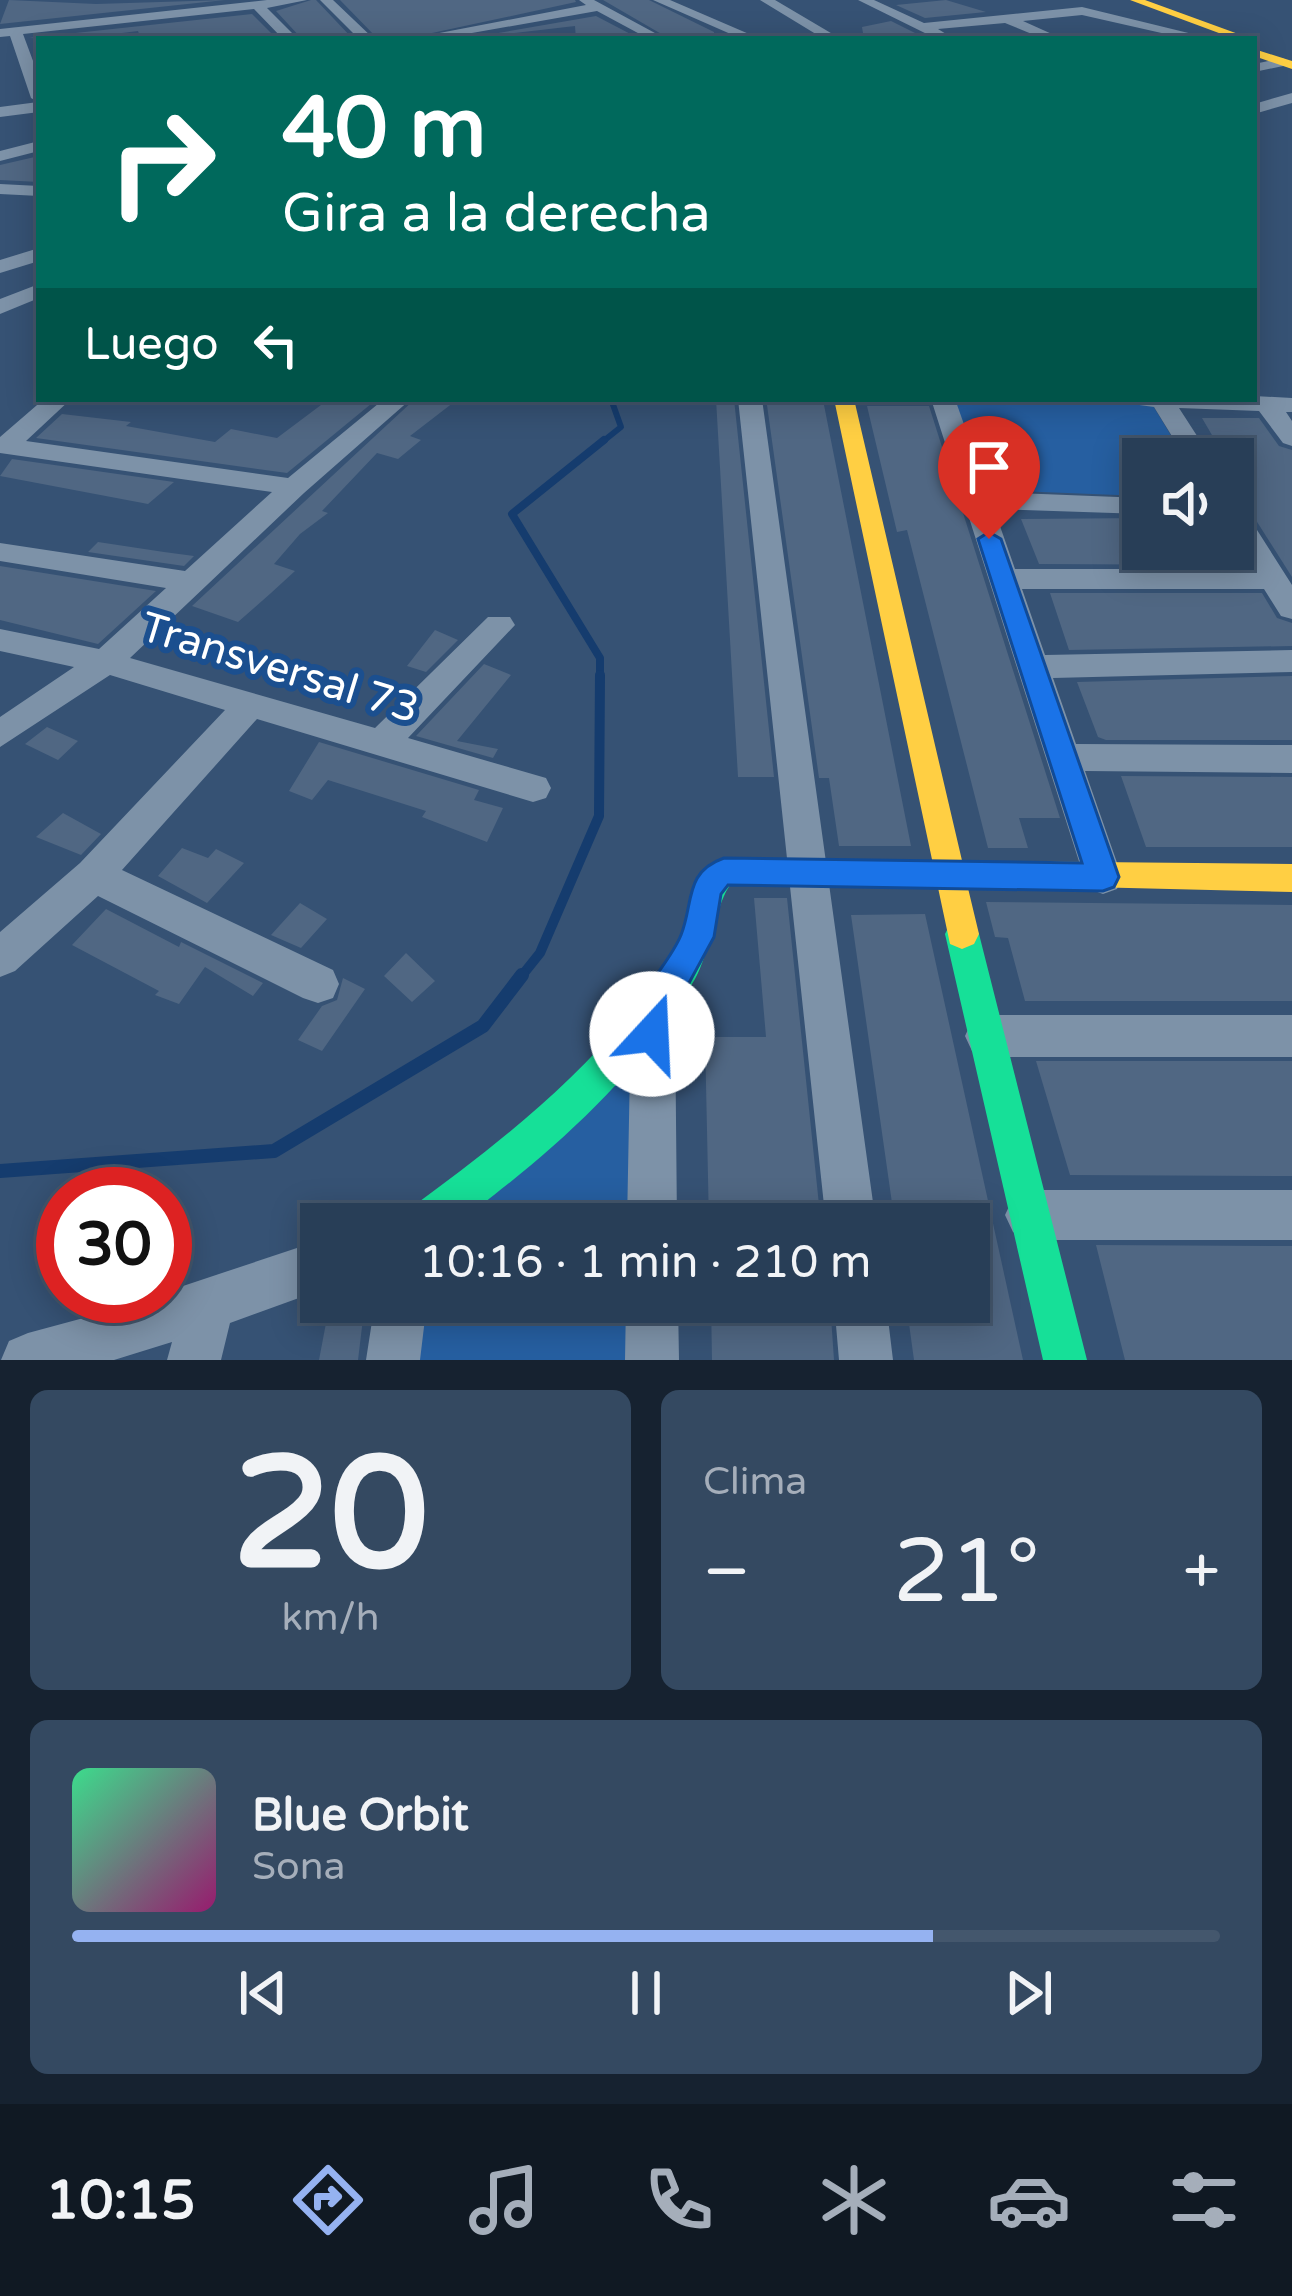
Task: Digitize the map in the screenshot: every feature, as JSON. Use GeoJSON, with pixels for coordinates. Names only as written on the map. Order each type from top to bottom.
{"type":"FeatureCollection","features":[{"type":"Feature","properties":{"kind":"main road"},"geometry":{"type":"LineString","coordinates":[[1130,12],[1208,36]]}},
{"type":"Feature","properties":{"kind":"main road"},"geometry":{"type":"LineString","coordinates":[[1130,12],[1233,36]]}},
{"type":"Feature","properties":{"kind":"main road"},"geometry":{"type":"LineString","coordinates":[[1257,44],[1289,61]]}},
{"type":"Feature","properties":{"kind":"main road"},"geometry":{"type":"LineString","coordinates":[[1257,53],[1289,61]]}},
{"type":"Feature","properties":{"kind":"main road"},"geometry":{"type":"LineString","coordinates":[[845,402],[948,876],[1065,1360]]}},
{"type":"Feature","properties":{"kind":"main road"},"geometry":{"type":"LineString","coordinates":[[450,1203],[589,1093],[653,1013],[698,937],[705,892],[714,877],[737,869],[1292,878]]}},
{"type":"Feature","properties":{"kind":"street"},"geometry":{"type":"LineString","coordinates":[[36,95],[7,32],[76,32],[170,21],[216,4],[301,0]]}},
{"type":"Feature","properties":{"kind":"street"},"geometry":{"type":"LineString","coordinates":[[326,0],[364,36]]}},
{"type":"Feature","properties":{"kind":"street"},"geometry":{"type":"LineString","coordinates":[[659,0],[740,36]]}},
{"type":"Feature","properties":{"kind":"street"},"geometry":{"type":"LineString","coordinates":[[766,0],[829,36]]}},
{"type":"Feature","properties":{"kind":"street"},"geometry":{"type":"LineString","coordinates":[[864,0],[943,36]]}},
{"type":"Feature","properties":{"kind":"street"},"geometry":{"type":"LineString","coordinates":[[434,36],[616,2]]}},
{"type":"Feature","properties":{"kind":"street"},"geometry":{"type":"LineString","coordinates":[[593,4],[653,36]]}},
{"type":"Feature","properties":{"kind":"street"},"geometry":{"type":"LineString","coordinates":[[257,5],[288,36]]}},
{"type":"Feature","properties":{"kind":"street"},"geometry":{"type":"LineString","coordinates":[[982,9],[1049,36]]}},
{"type":"Feature","properties":{"kind":"street"},"geometry":{"type":"LineString","coordinates":[[923,27],[1082,11],[1130,12],[1198,36]]}},
{"type":"Feature","properties":{"kind":"street"},"geometry":{"type":"LineString","coordinates":[[486,12],[513,36]]}},
{"type":"Feature","properties":{"kind":"street"},"geometry":{"type":"LineString","coordinates":[[1130,12],[1166,36]]}},
{"type":"Feature","properties":{"kind":"street"},"geometry":{"type":"LineString","coordinates":[[790,28],[810,24]]}},
{"type":"Feature","properties":{"kind":"street"},"geometry":{"type":"LineString","coordinates":[[755,36],[770,33]]}},
{"type":"Feature","properties":{"kind":"street"},"geometry":{"type":"LineString","coordinates":[[1257,67],[1289,61]]}},
{"type":"Feature","properties":{"kind":"street"},"geometry":{"type":"LineString","coordinates":[[1257,108],[1292,98]]}},
{"type":"Feature","properties":{"kind":"street"},"geometry":{"type":"LineString","coordinates":[[0,112],[36,103]]}},
{"type":"Feature","properties":{"kind":"street"},"geometry":{"type":"LineString","coordinates":[[0,157],[36,147]]}},
{"type":"Feature","properties":{"kind":"street"},"geometry":{"type":"LineString","coordinates":[[4,192],[36,191]]}},
{"type":"Feature","properties":{"kind":"street"},"geometry":{"type":"LineString","coordinates":[[0,267],[36,255]]}},
{"type":"Feature","properties":{"kind":"street"},"geometry":{"type":"LineString","coordinates":[[0,307],[36,291]]}},
{"type":"Feature","properties":{"kind":"street"},"geometry":{"type":"LineString","coordinates":[[3,445],[55,402]]}},
{"type":"Feature","properties":{"kind":"street"},"geometry":{"type":"LineString","coordinates":[[0,734],[105,662],[395,402]]}},
{"type":"Feature","properties":{"kind":"street"},"geometry":{"type":"LineString","coordinates":[[750,402],[849,1203]]}},
{"type":"Feature","properties":{"kind":"street"},"geometry":{"type":"LineString","coordinates":[[944,402],[1103,877]]}},
{"type":"Feature","properties":{"kind":"street"},"geometry":{"type":"LineString","coordinates":[[1163,402],[1186,438]]}},
{"type":"Feature","properties":{"kind":"street"},"geometry":{"type":"LineString","coordinates":[[1220,402],[1279,404],[1292,438]]}},
{"type":"Feature","properties":{"kind":"street"},"geometry":{"type":"LineString","coordinates":[[3,445],[294,488]]}},
{"type":"Feature","properties":{"kind":"street"},"geometry":{"type":"LineString","coordinates":[[976,500],[1122,505]]}},
{"type":"Feature","properties":{"kind":"street"},"geometry":{"type":"LineString","coordinates":[[1254,548],[1292,609]]}},
{"type":"Feature","properties":{"kind":"street"},"geometry":{"type":"LineString","coordinates":[[0,551],[189,582]]}},
{"type":"Feature","properties":{"kind":"street"},"geometry":{"type":"LineString","coordinates":[[1003,578],[1273,579]]}},
{"type":"Feature","properties":{"kind":"street"},"geometry":{"type":"LineString","coordinates":[[380,745],[499,625]]}},
{"type":"Feature","properties":{"kind":"street","name":"Transversal 73"},"geometry":{"type":"LineString","coordinates":[[0,640],[105,662],[533,788]]}},
{"type":"Feature","properties":{"kind":"street"},"geometry":{"type":"LineString","coordinates":[[1033,667],[1292,661]]}},
{"type":"Feature","properties":{"kind":"street"},"geometry":{"type":"LineString","coordinates":[[0,958],[94,875],[249,706]]}},
{"type":"Feature","properties":{"kind":"street"},"geometry":{"type":"LineString","coordinates":[[1063,757],[1292,759]]}},
{"type":"Feature","properties":{"kind":"street"},"geometry":{"type":"LineString","coordinates":[[94,875],[318,984]]}},
{"type":"Feature","properties":{"kind":"street"},"geometry":{"type":"LineString","coordinates":[[652,1203],[653,1013]]}},
{"type":"Feature","properties":{"kind":"street"},"geometry":{"type":"LineString","coordinates":[[987,1036],[1292,1036]]}},
{"type":"Feature","properties":{"kind":"street"},"geometry":{"type":"LineString","coordinates":[[1030,1215],[1292,1215]]}},
{"type":"Feature","properties":{"kind":"street"},"geometry":{"type":"LineString","coordinates":[[28,1360],[300,1272]]}},
{"type":"Feature","properties":{"kind":"street"},"geometry":{"type":"LineString","coordinates":[[194,1360],[208,1305]]}},
{"type":"Feature","properties":{"kind":"street"},"geometry":{"type":"LineString","coordinates":[[393,1360],[398,1323]]}},
{"type":"Feature","properties":{"kind":"street"},"geometry":{"type":"LineString","coordinates":[[652,1323],[652,1360]]}},
{"type":"Feature","properties":{"kind":"street"},"geometry":{"type":"LineString","coordinates":[[862,1323],[866,1360]]}},
{"type":"Feature","properties":{"kind":"shaded area"},"geometry":{"type":"Polygon","coordinates":[[[954,402],[1152,404],[1172,438],[1122,438],[1122,495],[988,490],[954,402]]]}},
{"type":"Feature","properties":{"kind":"shaded area"},"geometry":{"type":"Polygon","coordinates":[[[634,1050],[632,1203],[467,1203],[634,1050]]]}},
{"type":"Feature","properties":{"kind":"shaded area"},"geometry":{"type":"Polygon","coordinates":[[[412,1323],[631,1323],[630,1360],[407,1360],[412,1323]]]}},
{"type":"Feature","properties":{"kind":"building"},"geometry":{"type":"Polygon","coordinates":[[[9,0],[96,4],[225,0],[0,24],[9,0]]]}},
{"type":"Feature","properties":{"kind":"building"},"geometry":{"type":"Polygon","coordinates":[[[316,0],[350,36],[299,36],[276,11],[316,0]]]}},
{"type":"Feature","properties":{"kind":"building"},"geometry":{"type":"Polygon","coordinates":[[[340,0],[576,2],[418,36],[375,36],[340,0]]]}},
{"type":"Feature","properties":{"kind":"building"},"geometry":{"type":"Polygon","coordinates":[[[603,0],[649,0],[714,32],[714,36],[665,36],[603,0]]]}},
{"type":"Feature","properties":{"kind":"building"},"geometry":{"type":"Polygon","coordinates":[[[946,0],[986,12],[925,18],[896,5],[946,0]]]}},
{"type":"Feature","properties":{"kind":"building"},"geometry":{"type":"Polygon","coordinates":[[[252,14],[274,36],[140,36],[138,31],[48,36],[252,14]]]}},
{"type":"Feature","properties":{"kind":"building"},"geometry":{"type":"Polygon","coordinates":[[[596,16],[634,36],[576,36],[575,26],[481,36],[596,16]]]}},
{"type":"Feature","properties":{"kind":"building"},"geometry":{"type":"Polygon","coordinates":[[[891,21],[921,36],[864,36],[862,27],[891,21]]]}},
{"type":"Feature","properties":{"kind":"building"},"geometry":{"type":"Polygon","coordinates":[[[36,157],[36,182],[0,180],[0,165],[36,157]]]}},
{"type":"Feature","properties":{"kind":"building"},"geometry":{"type":"Polygon","coordinates":[[[325,402],[373,402],[287,473],[36,438],[62,414],[131,422],[126,426],[215,442],[231,429],[277,438],[325,402]]]}},
{"type":"Feature","properties":{"kind":"building"},"geometry":{"type":"Polygon","coordinates":[[[412,402],[454,402],[410,436],[421,440],[398,459],[377,453],[322,511],[328,513],[300,534],[274,564],[295,571],[238,622],[192,606],[412,402]]]}},
{"type":"Feature","properties":{"kind":"building"},"geometry":{"type":"Polygon","coordinates":[[[716,402],[734,402],[774,777],[738,777],[716,402]]]}},
{"type":"Feature","properties":{"kind":"building"},"geometry":{"type":"Polygon","coordinates":[[[767,405],[824,405],[911,846],[839,846],[829,778],[819,778],[767,405]]]}},
{"type":"Feature","properties":{"kind":"building"},"geometry":{"type":"Polygon","coordinates":[[[867,406],[929,406],[1060,818],[1019,818],[1028,848],[988,848],[907,530],[897,532],[867,406]]]}},
{"type":"Feature","properties":{"kind":"building"},"geometry":{"type":"Polygon","coordinates":[[[1202,418],[1259,418],[1279,446],[1292,450],[1292,577],[1254,517],[1254,438],[1214,438],[1202,418]]]}},
{"type":"Feature","properties":{"kind":"building"},"geometry":{"type":"Polygon","coordinates":[[[12,459],[174,482],[148,504],[0,476],[12,459]]]}},
{"type":"Feature","properties":{"kind":"building"},"geometry":{"type":"Polygon","coordinates":[[[1122,518],[1122,564],[1039,564],[1021,519],[1122,518]]]}},
{"type":"Feature","properties":{"kind":"building"},"geometry":{"type":"Polygon","coordinates":[[[98,542],[194,556],[184,566],[88,552],[98,542]]]}},
{"type":"Feature","properties":{"kind":"building"},"geometry":{"type":"Polygon","coordinates":[[[0,566],[156,591],[98,644],[0,620],[0,566]]]}},
{"type":"Feature","properties":{"kind":"building"},"geometry":{"type":"Polygon","coordinates":[[[1050,593],[1262,593],[1277,618],[1292,623],[1292,646],[1069,650],[1050,593]]]}},
{"type":"Feature","properties":{"kind":"building"},"geometry":{"type":"Polygon","coordinates":[[[435,630],[458,640],[426,672],[407,666],[435,630]]]}},
{"type":"Feature","properties":{"kind":"building"},"geometry":{"type":"Polygon","coordinates":[[[484,664],[511,675],[457,741],[498,749],[493,758],[416,736],[484,664]]]}},
{"type":"Feature","properties":{"kind":"building"},"geometry":{"type":"Polygon","coordinates":[[[1292,676],[1292,740],[1106,740],[1098,737],[1077,682],[1292,676]]]}},
{"type":"Feature","properties":{"kind":"building"},"geometry":{"type":"Polygon","coordinates":[[[47,727],[78,741],[58,760],[25,744],[47,727]]]}},
{"type":"Feature","properties":{"kind":"building"},"geometry":{"type":"Polygon","coordinates":[[[319,742],[479,790],[474,800],[503,808],[487,842],[422,817],[426,811],[328,780],[312,800],[289,791],[319,742]]]}},
{"type":"Feature","properties":{"kind":"building"},"geometry":{"type":"Polygon","coordinates":[[[1121,776],[1292,777],[1292,847],[1146,847],[1121,776]]]}},
{"type":"Feature","properties":{"kind":"building"},"geometry":{"type":"Polygon","coordinates":[[[63,813],[101,834],[81,855],[36,837],[63,813]]]}},
{"type":"Feature","properties":{"kind":"building"},"geometry":{"type":"Polygon","coordinates":[[[182,848],[208,858],[216,849],[244,863],[207,903],[158,876],[182,848]]]}},
{"type":"Feature","properties":{"kind":"building"},"geometry":{"type":"Polygon","coordinates":[[[754,898],[787,898],[819,1203],[709,1203],[705,1037],[766,1037],[754,898]]]}},
{"type":"Feature","properties":{"kind":"building"},"geometry":{"type":"Polygon","coordinates":[[[986,902],[1292,905],[1292,1001],[1025,1001],[1008,938],[995,937],[986,902]]]}},
{"type":"Feature","properties":{"kind":"building"},"geometry":{"type":"Polygon","coordinates":[[[300,903],[327,919],[301,948],[271,935],[300,903]]]}},
{"type":"Feature","properties":{"kind":"building"},"geometry":{"type":"Polygon","coordinates":[[[106,909],[263,983],[253,996],[205,967],[179,1004],[155,995],[159,991],[72,945],[106,909]]]}},
{"type":"Feature","properties":{"kind":"building"},"geometry":{"type":"Polygon","coordinates":[[[925,914],[989,1203],[892,1203],[851,915],[925,914]]]}},
{"type":"Feature","properties":{"kind":"building"},"geometry":{"type":"Polygon","coordinates":[[[406,953],[435,981],[412,1002],[384,976],[406,953]]]}},
{"type":"Feature","properties":{"kind":"building"},"geometry":{"type":"Polygon","coordinates":[[[343,978],[365,989],[322,1051],[298,1040],[322,1006],[337,1000],[343,978]]]}},
{"type":"Feature","properties":{"kind":"building"},"geometry":{"type":"Polygon","coordinates":[[[1036,1061],[1292,1061],[1292,1176],[1070,1175],[1036,1061]]]}},
{"type":"Feature","properties":{"kind":"building"},"geometry":{"type":"Polygon","coordinates":[[[990,1210],[1023,1360],[914,1360],[909,1323],[990,1323],[990,1210]]]}},
{"type":"Feature","properties":{"kind":"building"},"geometry":{"type":"Polygon","coordinates":[[[1096,1245],[1292,1246],[1292,1360],[1125,1360],[1096,1245]]]}},
{"type":"Feature","properties":{"kind":"building"},"geometry":{"type":"Polygon","coordinates":[[[326,1323],[362,1323],[358,1360],[319,1360],[326,1323]]]}},
{"type":"Feature","properties":{"kind":"building"},"geometry":{"type":"Polygon","coordinates":[[[711,1323],[831,1323],[834,1360],[712,1360],[711,1323]]]}},
{"type":"Feature","properties":{"kind":"waterway"},"geometry":{"type":"LineString","coordinates":[[601,443],[621,427],[612,402]]}},
{"type":"Feature","properties":{"kind":"waterway"},"geometry":{"type":"LineString","coordinates":[[600,675],[600,658],[512,514],[604,440]]}},
{"type":"Feature","properties":{"kind":"waterway"},"geometry":{"type":"LineString","coordinates":[[520,978],[540,953],[599,816],[600,675]]}},
{"type":"Feature","properties":{"kind":"waterway"},"geometry":{"type":"LineString","coordinates":[[0,1171],[274,1151],[483,1026],[522,975]]}},
{"type":"Feature","properties":{"kind":"traffic: fast"},"geometry":{"type":"LineString","coordinates":[[450,1203],[550,1123],[635,1035],[685,963],[697,938],[707,893],[724,871],[977,874]]}},
{"type":"Feature","properties":{"kind":"traffic: fast"},"geometry":{"type":"LineString","coordinates":[[962,934],[1065,1360]]}},
{"type":"Feature","properties":{"kind":"traffic: slow"},"geometry":{"type":"LineString","coordinates":[[1135,0],[1237,36]]}},
{"type":"Feature","properties":{"kind":"traffic: slow"},"geometry":{"type":"LineString","coordinates":[[1257,53],[1292,65]]}},
{"type":"Feature","properties":{"kind":"traffic: slow"},"geometry":{"type":"LineString","coordinates":[[845,402],[962,934]]}},
{"type":"Feature","properties":{"kind":"traffic: slow"},"geometry":{"type":"LineString","coordinates":[[977,874],[1292,878]]}},
{"type":"Feature","properties":{"kind":"route"},"geometry":{"type":"LineString","coordinates":[[652,1034],[653,1013],[698,937],[705,892],[724,871],[1103,877],[989,539]]}}]}
